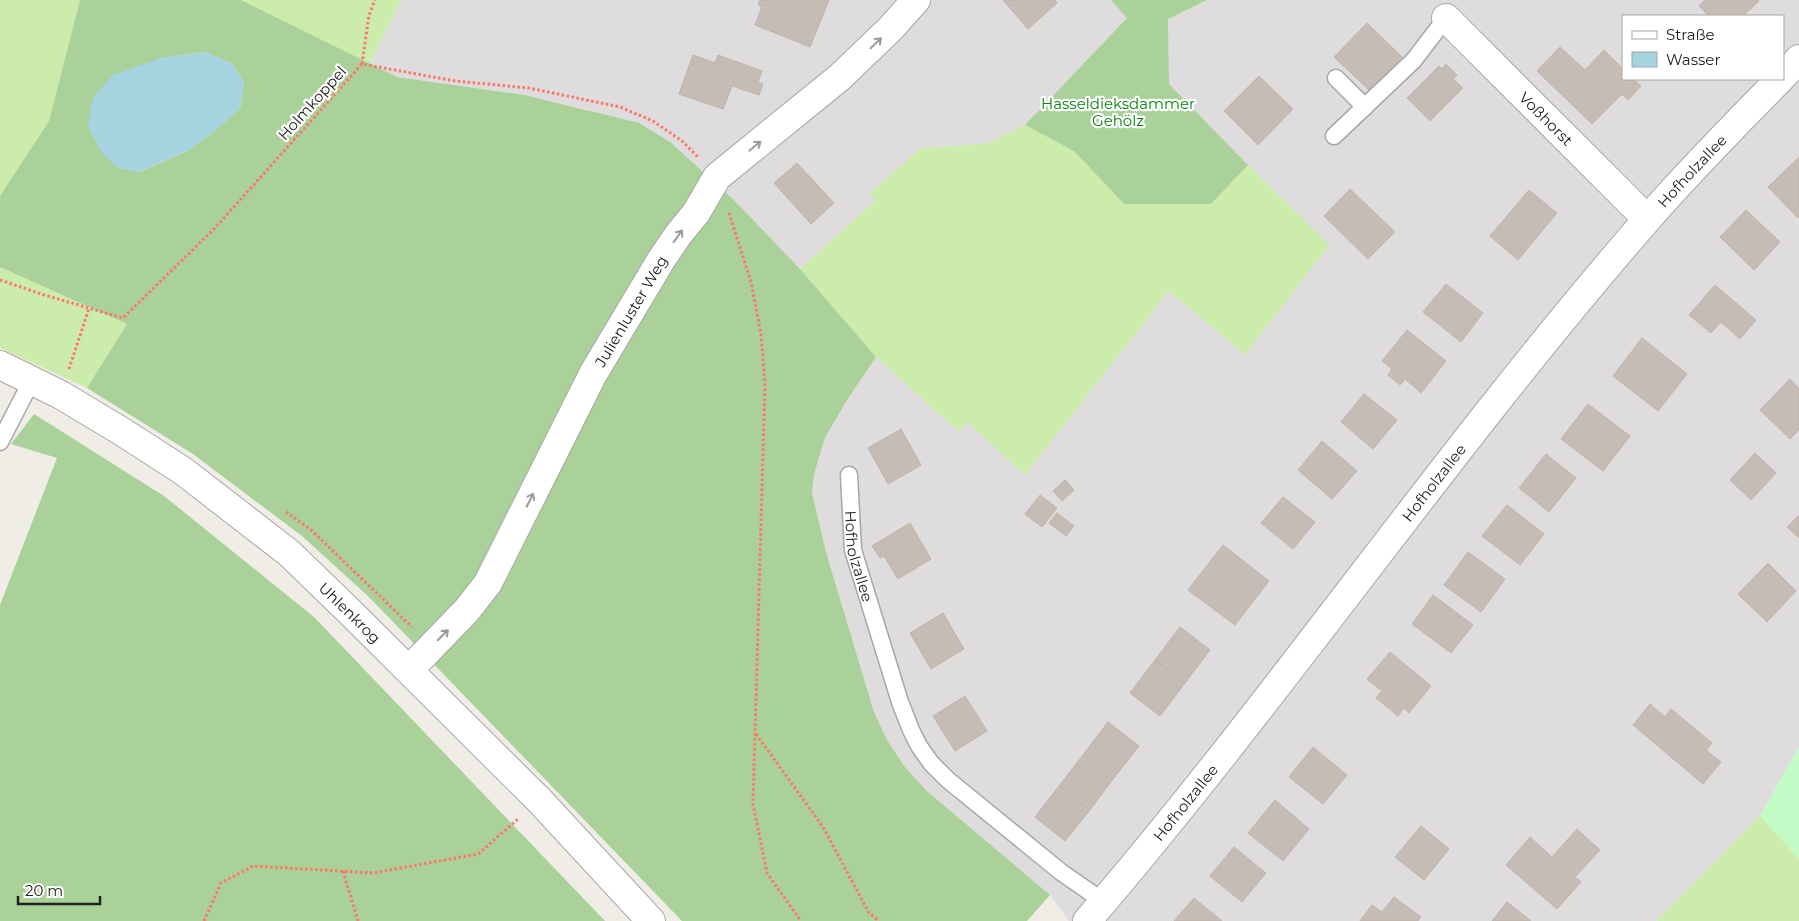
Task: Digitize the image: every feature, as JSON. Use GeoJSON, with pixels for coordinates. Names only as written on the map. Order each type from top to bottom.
{"type":"FeatureCollection","features":[{"type":"Feature","properties":{"kind":"street","name":"Julienluster Weg"},"geometry":{"type":"LineString","coordinates":[[409,670],[468,610],[488,583],[593,374],[661,260],[696,213],[717,177],[840,77],[891,28],[916,0]]}},
{"type":"Feature","properties":{"kind":"street","name":"Voßhorst"},"geometry":{"type":"LineString","coordinates":[[1446,18],[1647,219]]}},
{"type":"Feature","properties":{"kind":"street","name":"Hofholzallee"},"geometry":{"type":"LineString","coordinates":[[1784,76],[1799,60]]}},
{"type":"Feature","properties":{"kind":"street","name":"Hofholzallee"},"geometry":{"type":"LineString","coordinates":[[1095,911],[1234,743],[1417,504],[1544,343],[1647,219],[1780,80]]}},
{"type":"Feature","properties":{"kind":"street","name":"Uhlenkrog"},"geometry":{"type":"LineString","coordinates":[[0,365],[61,395],[183,470],[289,553],[540,801],[651,921]]}},
{"type":"Feature","properties":{"kind":"lane"},"geometry":{"type":"LineString","coordinates":[[1334,136],[1414,60],[1446,18]]}},
{"type":"Feature","properties":{"kind":"lane"},"geometry":{"type":"LineString","coordinates":[[1336,78],[1365,107]]}},
{"type":"Feature","properties":{"kind":"lane"},"geometry":{"type":"LineString","coordinates":[[0,442],[32,380]]}},
{"type":"Feature","properties":{"kind":"lane","name":"Hofholzallee"},"geometry":{"type":"LineString","coordinates":[[849,475],[853,550],[900,702],[919,746],[931,763],[948,780],[1061,872],[1095,911]]}},
{"type":"Feature","properties":{"kind":"path"},"geometry":{"type":"LineString","coordinates":[[362,64],[369,15],[375,0]]}},
{"type":"Feature","properties":{"kind":"path","name":"Holmkoppel"},"geometry":{"type":"LineString","coordinates":[[0,280],[123,318],[215,228],[362,64],[455,81],[529,88],[620,106],[653,121],[682,141],[717,177]]}},
{"type":"Feature","properties":{"kind":"path"},"geometry":{"type":"LineString","coordinates":[[717,177],[751,282],[762,334],[764,376],[753,804],[768,873],[801,921]]}},
{"type":"Feature","properties":{"kind":"path"},"geometry":{"type":"LineString","coordinates":[[67,375],[89,308]]}},
{"type":"Feature","properties":{"kind":"path"},"geometry":{"type":"LineString","coordinates":[[755,733],[823,827],[869,913],[879,921]]}},
{"type":"Feature","properties":{"kind":"path"},"geometry":{"type":"LineString","coordinates":[[204,921],[221,883],[253,866],[373,873],[478,854],[540,801]]}},
{"type":"Feature","properties":{"kind":"path"},"geometry":{"type":"LineString","coordinates":[[343,871],[358,921]]}},
{"type":"Feature","properties":{"kind":"shaded area"},"geometry":{"type":"Polygon","coordinates":[[[401,0],[1111,0],[1128,17],[1025,125],[989,143],[920,149],[871,193],[877,199],[800,269],[735,201],[589,110],[525,95],[397,77],[369,65],[401,0]]]}},
{"type":"Feature","properties":{"kind":"shaded area"},"geometry":{"type":"Polygon","coordinates":[[[1207,0],[1799,0],[1799,747],[1760,816],[1656,921],[1069,921],[1050,895],[927,791],[905,767],[887,740],[874,712],[826,552],[812,493],[814,474],[825,438],[847,400],[876,357],[959,432],[967,422],[1025,474],[1169,291],[1328,245],[1169,84],[1168,19],[1207,0]]]}},
{"type":"Feature","properties":{"kind":"green space"},"geometry":{"type":"Polygon","coordinates":[[[0,0],[80,0],[49,121],[0,196],[0,0]]]}},
{"type":"Feature","properties":{"kind":"green space"},"geometry":{"type":"Polygon","coordinates":[[[80,0],[241,0],[397,77],[525,95],[639,123],[670,142],[735,201],[800,269],[876,357],[847,400],[825,438],[814,474],[812,493],[826,552],[874,712],[887,740],[905,767],[927,791],[1050,895],[1027,921],[682,921],[369,597],[302,536],[193,454],[87,388],[127,324],[0,267],[0,196],[49,121],[80,0]],[[206,52],[161,58],[118,168],[140,172],[189,150],[240,108],[244,83],[232,64],[206,52]]]}},
{"type":"Feature","properties":{"kind":"green space"},"geometry":{"type":"Polygon","coordinates":[[[241,0],[401,0],[369,65],[241,0]]]}},
{"type":"Feature","properties":{"kind":"green space","name":"Hasseldieksdammer Gehölz"},"geometry":{"type":"Polygon","coordinates":[[[1111,0],[1207,0],[1168,19],[1169,84],[1248,165],[1211,204],[1124,204],[1074,151],[1025,125],[1127,18],[1111,0]]]}},
{"type":"Feature","properties":{"kind":"green space"},"geometry":{"type":"Polygon","coordinates":[[[1025,125],[1074,151],[1124,204],[1211,204],[1248,165],[1329,245],[1245,355],[1169,291],[1025,475],[967,422],[959,432],[876,357],[800,269],[876,200],[870,193],[920,149],[989,143],[1025,125]]]}},
{"type":"Feature","properties":{"kind":"green space"},"geometry":{"type":"Polygon","coordinates":[[[0,267],[127,324],[87,388],[0,348],[0,267]]]}},
{"type":"Feature","properties":{"kind":"green space"},"geometry":{"type":"Polygon","coordinates":[[[34,414],[164,496],[314,617],[605,921],[0,921],[0,605],[57,458],[11,444],[34,414]]]}},
{"type":"Feature","properties":{"kind":"green space"},"geometry":{"type":"Polygon","coordinates":[[[1799,747],[1799,859],[1760,816],[1799,747]]]}},
{"type":"Feature","properties":{"kind":"green space"},"geometry":{"type":"Polygon","coordinates":[[[1760,816],[1799,859],[1799,921],[1656,921],[1760,816]]]}},
{"type":"Feature","properties":{"kind":"water"},"geometry":{"type":"Polygon","coordinates":[[[206,52],[232,64],[244,83],[240,108],[189,150],[139,172],[118,168],[102,153],[88,127],[93,98],[113,75],[161,58],[206,52]]]}},
{"type":"Feature","properties":{"kind":"building"},"geometry":{"type":"Polygon","coordinates":[[[760,0],[829,0],[810,47],[755,25],[762,7],[758,5],[760,0]]]}},
{"type":"Feature","properties":{"kind":"building"},"geometry":{"type":"Polygon","coordinates":[[[1003,0],[1055,0],[1057,3],[1028,29],[1003,0]]]}},
{"type":"Feature","properties":{"kind":"building"},"geometry":{"type":"Polygon","coordinates":[[[1705,0],[1759,1],[1744,15],[1708,15],[1699,6],[1705,0]]]}},
{"type":"Feature","properties":{"kind":"building"},"geometry":{"type":"Polygon","coordinates":[[[1367,23],[1402,57],[1370,91],[1334,57],[1367,23]]]}},
{"type":"Feature","properties":{"kind":"building"},"geometry":{"type":"Polygon","coordinates":[[[1560,47],[1585,70],[1604,50],[1622,68],[1622,80],[1634,80],[1641,86],[1628,100],[1622,94],[1592,124],[1537,71],[1560,47]]]}},
{"type":"Feature","properties":{"kind":"building"},"geometry":{"type":"Polygon","coordinates":[[[693,55],[715,63],[718,55],[762,71],[758,82],[763,84],[759,95],[732,86],[723,109],[679,94],[693,55]]]}},
{"type":"Feature","properties":{"kind":"building"},"geometry":{"type":"Polygon","coordinates":[[[1446,64],[1457,75],[1453,79],[1463,88],[1430,121],[1407,98],[1439,66],[1441,69],[1446,64]]]}},
{"type":"Feature","properties":{"kind":"building"},"geometry":{"type":"Polygon","coordinates":[[[1259,76],[1293,109],[1258,145],[1224,111],[1259,76]]]}},
{"type":"Feature","properties":{"kind":"building"},"geometry":{"type":"Polygon","coordinates":[[[1799,157],[1799,217],[1798,218],[1768,187],[1799,157]]]}},
{"type":"Feature","properties":{"kind":"building"},"geometry":{"type":"Polygon","coordinates":[[[797,163],[834,203],[811,224],[774,183],[797,163]]]}},
{"type":"Feature","properties":{"kind":"building"},"geometry":{"type":"Polygon","coordinates":[[[1350,189],[1395,232],[1368,259],[1324,216],[1350,189]]]}},
{"type":"Feature","properties":{"kind":"building"},"geometry":{"type":"Polygon","coordinates":[[[1529,190],[1557,213],[1518,260],[1490,236],[1529,190]]]}},
{"type":"Feature","properties":{"kind":"building"},"geometry":{"type":"Polygon","coordinates":[[[1746,210],[1780,242],[1754,270],[1720,237],[1746,210]]]}},
{"type":"Feature","properties":{"kind":"building"},"geometry":{"type":"Polygon","coordinates":[[[1446,284],[1483,313],[1461,342],[1423,312],[1446,284]]]}},
{"type":"Feature","properties":{"kind":"building"},"geometry":{"type":"Polygon","coordinates":[[[1715,285],[1756,320],[1740,339],[1721,322],[1711,333],[1689,315],[1715,285]]]}},
{"type":"Feature","properties":{"kind":"building"},"geometry":{"type":"Polygon","coordinates":[[[1407,330],[1446,361],[1421,393],[1405,379],[1400,385],[1388,375],[1392,369],[1382,361],[1407,330]]]}},
{"type":"Feature","properties":{"kind":"building"},"geometry":{"type":"Polygon","coordinates":[[[1642,338],[1687,374],[1658,411],[1613,376],[1642,338]]]}},
{"type":"Feature","properties":{"kind":"building"},"geometry":{"type":"Polygon","coordinates":[[[1790,379],[1799,389],[1799,430],[1790,439],[1760,410],[1790,379]]]}},
{"type":"Feature","properties":{"kind":"building"},"geometry":{"type":"Polygon","coordinates":[[[1364,394],[1397,420],[1373,449],[1341,422],[1364,394]]]}},
{"type":"Feature","properties":{"kind":"building"},"geometry":{"type":"Polygon","coordinates":[[[1588,404],[1630,436],[1603,471],[1561,439],[1588,404]]]}},
{"type":"Feature","properties":{"kind":"building"},"geometry":{"type":"Polygon","coordinates":[[[901,429],[921,465],[888,484],[868,448],[901,429]]]}},
{"type":"Feature","properties":{"kind":"building"},"geometry":{"type":"Polygon","coordinates":[[[1322,441],[1357,471],[1332,499],[1298,470],[1322,441]]]}},
{"type":"Feature","properties":{"kind":"building"},"geometry":{"type":"Polygon","coordinates":[[[1755,453],[1776,473],[1751,500],[1730,480],[1755,453]]]}},
{"type":"Feature","properties":{"kind":"building"},"geometry":{"type":"Polygon","coordinates":[[[1546,454],[1576,478],[1549,512],[1519,488],[1546,454]]]}},
{"type":"Feature","properties":{"kind":"building"},"geometry":{"type":"Polygon","coordinates":[[[1065,480],[1074,490],[1062,501],[1053,491],[1065,480]]]}},
{"type":"Feature","properties":{"kind":"building"},"geometry":{"type":"Polygon","coordinates":[[[1040,495],[1057,508],[1042,527],[1025,514],[1040,495]]]}},
{"type":"Feature","properties":{"kind":"building"},"geometry":{"type":"Polygon","coordinates":[[[1283,497],[1315,522],[1293,549],[1261,523],[1283,497]]]}},
{"type":"Feature","properties":{"kind":"building"},"geometry":{"type":"Polygon","coordinates":[[[1507,505],[1544,534],[1520,565],[1482,536],[1507,505]]]}},
{"type":"Feature","properties":{"kind":"building"},"geometry":{"type":"Polygon","coordinates":[[[1057,513],[1074,526],[1066,536],[1049,523],[1057,513]]]}},
{"type":"Feature","properties":{"kind":"building"},"geometry":{"type":"Polygon","coordinates":[[[1799,515],[1799,538],[1787,527],[1799,515]]]}},
{"type":"Feature","properties":{"kind":"building"},"geometry":{"type":"Polygon","coordinates":[[[910,523],[931,559],[898,579],[884,556],[880,558],[872,546],[910,523]]]}},
{"type":"Feature","properties":{"kind":"building"},"geometry":{"type":"Polygon","coordinates":[[[1223,545],[1269,581],[1235,625],[1188,590],[1223,545]]]}},
{"type":"Feature","properties":{"kind":"building"},"geometry":{"type":"Polygon","coordinates":[[[1468,552],[1505,579],[1481,612],[1444,585],[1468,552]]]}},
{"type":"Feature","properties":{"kind":"building"},"geometry":{"type":"Polygon","coordinates":[[[1768,563],[1796,591],[1767,622],[1738,594],[1768,563]]]}},
{"type":"Feature","properties":{"kind":"building"},"geometry":{"type":"Polygon","coordinates":[[[1433,595],[1473,625],[1451,653],[1412,624],[1433,595]]]}},
{"type":"Feature","properties":{"kind":"building"},"geometry":{"type":"Polygon","coordinates":[[[943,613],[964,649],[931,669],[910,633],[943,613]]]}},
{"type":"Feature","properties":{"kind":"building"},"geometry":{"type":"Polygon","coordinates":[[[1180,627],[1210,650],[1185,683],[1155,660],[1180,627]]]}},
{"type":"Feature","properties":{"kind":"building"},"geometry":{"type":"Polygon","coordinates":[[[1390,652],[1431,686],[1409,713],[1404,708],[1398,716],[1376,698],[1382,691],[1367,679],[1390,652]]]}},
{"type":"Feature","properties":{"kind":"building"},"geometry":{"type":"Polygon","coordinates":[[[1155,660],[1185,683],[1160,716],[1130,693],[1155,660]]]}},
{"type":"Feature","properties":{"kind":"building"},"geometry":{"type":"Polygon","coordinates":[[[965,696],[987,731],[955,751],[933,716],[965,696]]]}},
{"type":"Feature","properties":{"kind":"building"},"geometry":{"type":"Polygon","coordinates":[[[1650,704],[1665,717],[1671,709],[1712,743],[1706,750],[1721,762],[1703,784],[1633,725],[1650,704]]]}},
{"type":"Feature","properties":{"kind":"building"},"geometry":{"type":"Polygon","coordinates":[[[1108,722],[1139,746],[1113,779],[1083,755],[1108,722]]]}},
{"type":"Feature","properties":{"kind":"building"},"geometry":{"type":"Polygon","coordinates":[[[1313,747],[1347,775],[1323,804],[1289,777],[1313,747]]]}},
{"type":"Feature","properties":{"kind":"building"},"geometry":{"type":"Polygon","coordinates":[[[1083,755],[1113,779],[1090,810],[1059,786],[1083,755]]]}},
{"type":"Feature","properties":{"kind":"building"},"geometry":{"type":"Polygon","coordinates":[[[1059,786],[1090,810],[1065,841],[1035,817],[1059,786]]]}},
{"type":"Feature","properties":{"kind":"building"},"geometry":{"type":"Polygon","coordinates":[[[1275,800],[1309,829],[1283,861],[1248,833],[1275,800]]]}},
{"type":"Feature","properties":{"kind":"building"},"geometry":{"type":"Polygon","coordinates":[[[1421,826],[1449,849],[1424,880],[1395,857],[1421,826]]]}},
{"type":"Feature","properties":{"kind":"building"},"geometry":{"type":"Polygon","coordinates":[[[1577,829],[1600,850],[1575,877],[1581,882],[1557,909],[1506,865],[1530,837],[1552,857],[1577,829]]]}},
{"type":"Feature","properties":{"kind":"building"},"geometry":{"type":"Polygon","coordinates":[[[1234,847],[1266,873],[1242,902],[1210,876],[1234,847]]]}},
{"type":"Feature","properties":{"kind":"building"},"geometry":{"type":"Polygon","coordinates":[[[1394,897],[1421,917],[1418,921],[1360,921],[1372,905],[1382,912],[1394,897]]]}},
{"type":"Feature","properties":{"kind":"building"},"geometry":{"type":"Polygon","coordinates":[[[1194,898],[1222,921],[1174,921],[1194,898]]]}},
{"type":"Feature","properties":{"kind":"building"},"geometry":{"type":"Polygon","coordinates":[[[1507,902],[1531,921],[1492,921],[1507,902]]]}}]}
